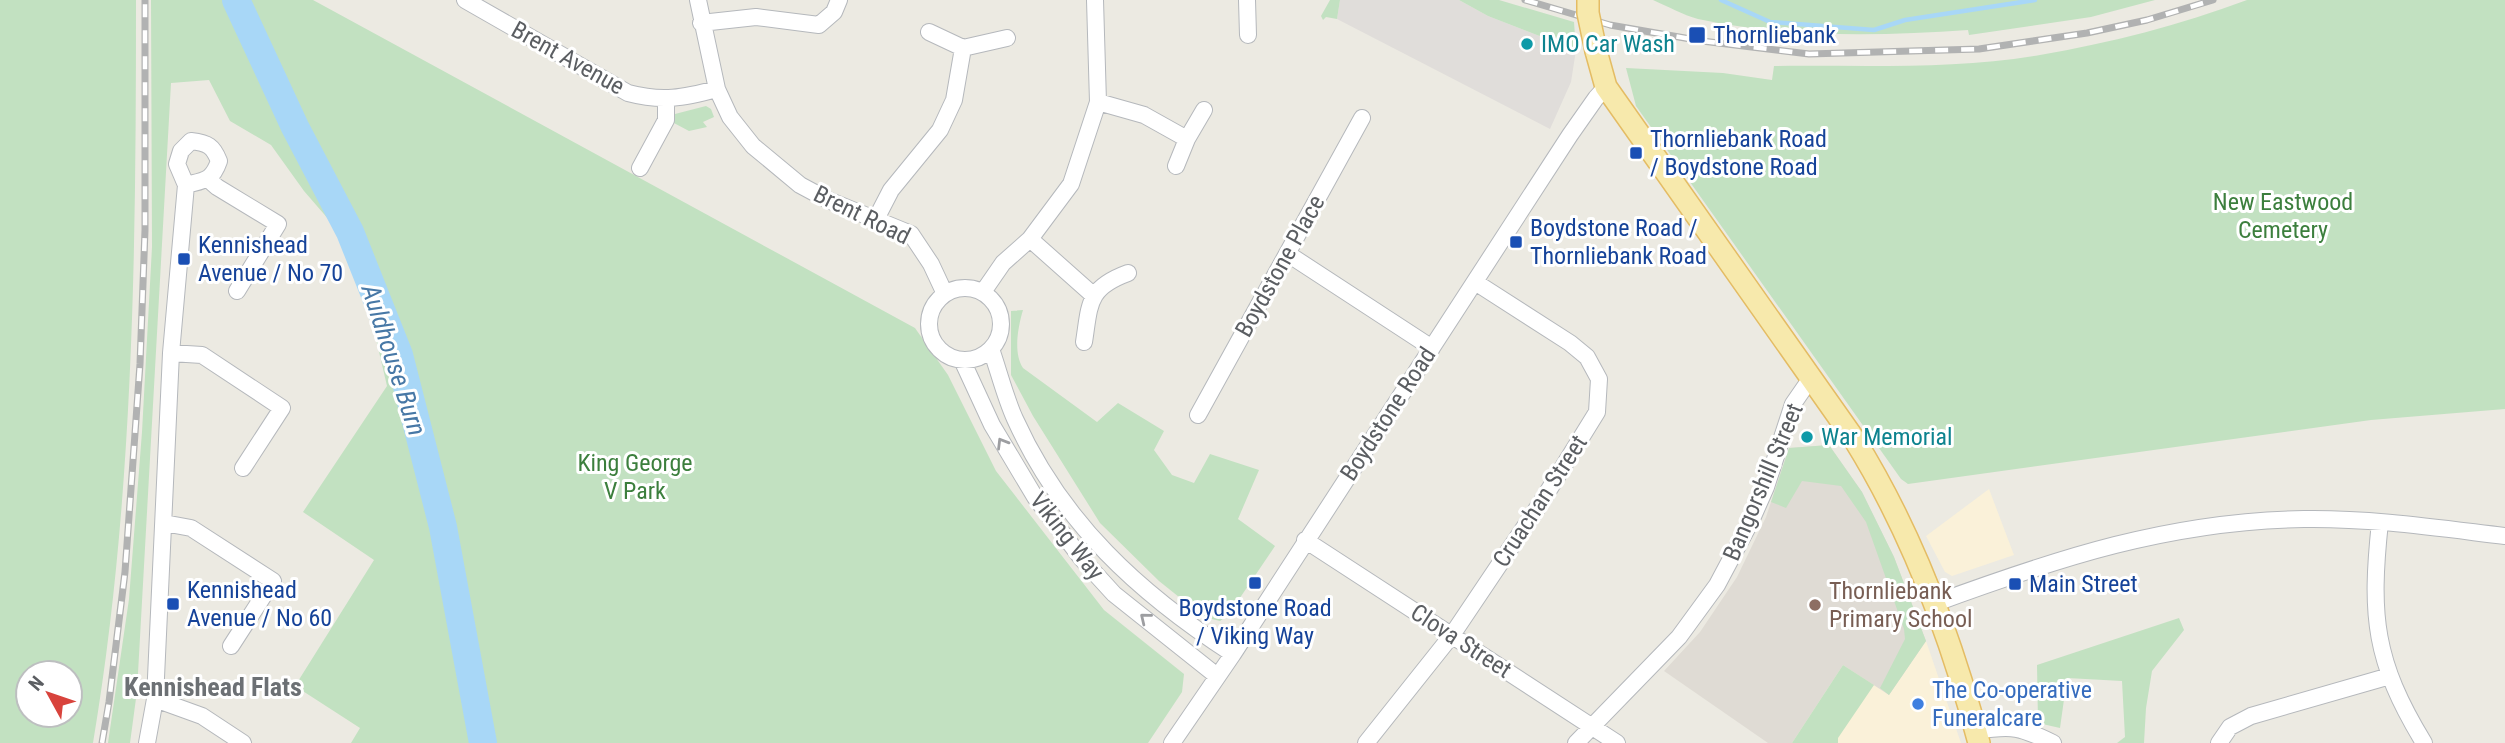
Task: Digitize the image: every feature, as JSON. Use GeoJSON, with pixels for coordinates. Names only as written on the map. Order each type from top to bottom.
{"type":"FeatureCollection","features":[{"type":"Feature","properties":{"kind":"main road"},"geometry":{"type":"LineString","coordinates":[[1588,0],[1595,51],[1606,87],[1854,439],[1888,495],[1934,604],[1958,669],[1978,737]]}},
{"type":"Feature","properties":{"kind":"street","name":"Brent Avenue"},"geometry":{"type":"LineString","coordinates":[[466,0],[628,93],[652,99],[666,99],[683,98],[717,89]]}},
{"type":"Feature","properties":{"kind":"street","name":"Brent Road"},"geometry":{"type":"LineString","coordinates":[[698,0],[717,89],[730,117],[753,146],[800,184],[828,200],[911,234],[931,264],[945,294]]}},
{"type":"Feature","properties":{"kind":"street"},"geometry":{"type":"LineString","coordinates":[[701,23],[756,18],[819,25],[834,12],[839,0]]}},
{"type":"Feature","properties":{"kind":"street"},"geometry":{"type":"LineString","coordinates":[[983,292],[1003,263],[1031,239],[1071,184],[1098,102],[1095,0]]}},
{"type":"Feature","properties":{"kind":"street"},"geometry":{"type":"LineString","coordinates":[[1241,0],[1248,35]]}},
{"type":"Feature","properties":{"kind":"street"},"geometry":{"type":"LineString","coordinates":[[929,32],[963,48],[1007,38]]}},
{"type":"Feature","properties":{"kind":"street"},"geometry":{"type":"LineString","coordinates":[[876,219],[891,190],[940,130],[954,100],[963,48]]}},
{"type":"Feature","properties":{"kind":"street","name":"Boydstone Road"},"geometry":{"type":"LineString","coordinates":[[1172,743],[1233,654],[1570,135],[1606,87]]}},
{"type":"Feature","properties":{"kind":"street"},"geometry":{"type":"LineString","coordinates":[[640,168],[666,120],[666,99]]}},
{"type":"Feature","properties":{"kind":"street"},"geometry":{"type":"LineString","coordinates":[[1098,102],[1144,115],[1187,139]]}},
{"type":"Feature","properties":{"kind":"street"},"geometry":{"type":"LineString","coordinates":[[1176,166],[1187,139],[1204,110]]}},
{"type":"Feature","properties":{"kind":"street","name":"Boydstone Place"},"geometry":{"type":"LineString","coordinates":[[1198,415],[1362,118]]}},
{"type":"Feature","properties":{"kind":"street"},"geometry":{"type":"LineString","coordinates":[[146,743],[155,699],[171,354],[186,185],[177,164],[181,151],[191,141],[204,142],[213,147],[219,161],[215,174],[208,179],[186,185]]}},
{"type":"Feature","properties":{"kind":"street"},"geometry":{"type":"LineString","coordinates":[[208,179],[278,223],[237,291]]}},
{"type":"Feature","properties":{"kind":"street"},"geometry":{"type":"LineString","coordinates":[[1031,239],[1093,295]]}},
{"type":"Feature","properties":{"kind":"street"},"geometry":{"type":"LineString","coordinates":[[1287,254],[1432,348]]}},
{"type":"Feature","properties":{"kind":"street"},"geometry":{"type":"LineString","coordinates":[[1084,342],[1093,295],[1109,280],[1128,273]]}},
{"type":"Feature","properties":{"kind":"street","name":"Cruachan Street"},"geometry":{"type":"LineString","coordinates":[[1366,743],[1452,635],[1571,456],[1597,412],[1599,379],[1587,357],[1570,343],[1475,282]]}},
{"type":"Feature","properties":{"kind":"street"},"geometry":{"type":"LineString","coordinates":[[959,288],[974,289],[992,299],[1001,320],[1000,332],[991,349],[975,358],[962,359],[947,355],[939,348],[931,334],[931,311],[945,294],[959,288]]}},
{"type":"Feature","properties":{"kind":"street","name":"Viking Way"},"geometry":{"type":"LineString","coordinates":[[991,349],[1015,418],[1033,454],[1058,495],[1096,543],[1148,594],[1188,625],[1233,654]]}},
{"type":"Feature","properties":{"kind":"street"},"geometry":{"type":"LineString","coordinates":[[171,354],[202,355],[282,408],[243,468]]}},
{"type":"Feature","properties":{"kind":"street","name":"Viking Way"},"geometry":{"type":"LineString","coordinates":[[962,359],[992,425],[1035,497],[1082,559],[1114,594],[1217,676]]}},
{"type":"Feature","properties":{"kind":"street","name":"Bangorshill Street"},"geometry":{"type":"LineString","coordinates":[[1576,743],[1679,637],[1717,585],[1751,522],[1766,487],[1793,404],[1811,378]]}},
{"type":"Feature","properties":{"kind":"street"},"geometry":{"type":"LineString","coordinates":[[1934,604],[2058,560],[2157,534],[2253,522],[2315,519],[2380,522],[2505,536]]}},
{"type":"Feature","properties":{"kind":"street"},"geometry":{"type":"LineString","coordinates":[[2380,522],[2375,574],[2378,637],[2399,699],[2424,743]]}},
{"type":"Feature","properties":{"kind":"street"},"geometry":{"type":"LineString","coordinates":[[164,523],[191,528],[273,581],[231,646]]}},
{"type":"Feature","properties":{"kind":"street","name":"Clova Street"},"geometry":{"type":"LineString","coordinates":[[1305,540],[1617,743]]}},
{"type":"Feature","properties":{"kind":"street"},"geometry":{"type":"LineString","coordinates":[[2219,743],[2230,727],[2251,716],[2390,676]]}},
{"type":"Feature","properties":{"kind":"street"},"geometry":{"type":"LineString","coordinates":[[155,699],[202,716],[243,743]]}},
{"type":"Feature","properties":{"kind":"street"},"geometry":{"type":"LineString","coordinates":[[1978,737],[2005,727],[2024,728],[2053,743]]}},
{"type":"Feature","properties":{"kind":"shaded area"},"geometry":{"type":"Polygon","coordinates":[[[1340,0],[1459,0],[1488,16],[1576,50],[1571,82],[1550,129],[1337,19],[1340,0]]]}},
{"type":"Feature","properties":{"kind":"shaded area","name":"Thornliebank Primary School"},"geometry":{"type":"Polygon","coordinates":[[[1829,445],[1862,492],[1894,557],[1926,641],[1889,695],[1843,665],[1792,743],[1768,743],[1664,671],[1700,632],[1737,577],[1766,517],[1789,448],[1829,445]]]}},
{"type":"Feature","properties":{"kind":"shaded area"},"geometry":{"type":"Polygon","coordinates":[[[1989,489],[2014,555],[1952,576],[1945,572],[1926,536],[1989,489]]]}},
{"type":"Feature","properties":{"kind":"shaded area"},"geometry":{"type":"Polygon","coordinates":[[[1926,641],[1961,743],[1792,743],[1843,665],[1889,694],[1926,641]]]}},
{"type":"Feature","properties":{"kind":"green space"},"geometry":{"type":"Polygon","coordinates":[[[0,0],[136,0],[133,279],[125,466],[107,651],[93,743],[0,743],[0,0]]]}},
{"type":"Feature","properties":{"kind":"green space","name":"King George V Park"},"geometry":{"type":"Polygon","coordinates":[[[151,0],[231,0],[273,99],[328,197],[353,251],[312,137],[246,0],[313,0],[915,328],[948,375],[996,471],[1104,610],[1184,674],[1182,692],[1148,743],[351,743],[360,728],[295,686],[374,560],[303,512],[387,386],[358,262],[336,228],[304,191],[271,145],[230,121],[209,80],[171,83],[137,691],[130,743],[108,743],[129,599],[142,432],[152,247],[151,0]]]}},
{"type":"Feature","properties":{"kind":"green space"},"geometry":{"type":"Polygon","coordinates":[[[1330,0],[1340,0],[1337,19],[1326,17],[1323,20],[1321,16],[1330,0]]]}},
{"type":"Feature","properties":{"kind":"green space"},"geometry":{"type":"Polygon","coordinates":[[[1459,0],[1499,0],[1574,22],[1576,50],[1488,16],[1459,0]]]}},
{"type":"Feature","properties":{"kind":"green space"},"geometry":{"type":"Polygon","coordinates":[[[1653,0],[2155,0],[2091,17],[1969,35],[1968,30],[1833,34],[1765,30],[1698,19],[1653,0]]]}},
{"type":"Feature","properties":{"kind":"green space","name":"New Eastwood Cemetery"},"geometry":{"type":"Polygon","coordinates":[[[2247,0],[2505,0],[2505,409],[2371,420],[1908,484],[1901,479],[1636,106],[1626,68],[1723,73],[1772,80],[1774,66],[1908,66],[2008,60],[2119,39],[2247,0]]]}},
{"type":"Feature","properties":{"kind":"green space"},"geometry":{"type":"Polygon","coordinates":[[[706,106],[711,109],[714,117],[703,122],[707,127],[689,131],[672,122],[675,114],[706,106]]]}},
{"type":"Feature","properties":{"kind":"green space"},"geometry":{"type":"Polygon","coordinates":[[[1023,310],[1017,348],[1023,368],[1097,422],[1118,403],[1164,431],[1154,450],[1172,475],[1194,483],[1210,454],[1259,470],[1238,519],[1275,546],[1229,614],[1220,621],[1204,617],[1159,581],[1100,523],[1033,416],[1011,375],[1011,311],[1023,310]]]}},
{"type":"Feature","properties":{"kind":"green space"},"geometry":{"type":"Polygon","coordinates":[[[1829,445],[1862,492],[1894,557],[1926,641],[1889,695],[1880,688],[1905,639],[1904,629],[1866,522],[1841,486],[1802,481],[1786,508],[1771,502],[1789,448],[1829,445]]]}},
{"type":"Feature","properties":{"kind":"green space"},"geometry":{"type":"Polygon","coordinates":[[[2179,618],[2184,630],[2152,671],[2144,743],[2117,743],[2125,737],[2122,681],[2067,678],[2060,728],[2038,723],[2037,665],[2179,618]]]}},
{"type":"Feature","properties":{"kind":"green space"},"geometry":{"type":"Polygon","coordinates":[[[1843,665],[1874,685],[1838,738],[1838,743],[1792,743],[1843,665]]]}},
{"type":"Feature","properties":{"kind":"waterway","name":"Auldhouse Burn"},"geometry":{"type":"LineString","coordinates":[[236,0],[295,127],[350,232],[399,355],[443,527],[483,743]]}},
{"type":"Feature","properties":{"kind":"waterway"},"geometry":{"type":"LineString","coordinates":[[1721,0],[1770,22],[1874,30],[1905,20],[2035,0]]}},
{"type":"Feature","properties":{"kind":"railway"},"geometry":{"type":"LineString","coordinates":[[102,743],[125,572],[140,364],[145,230],[145,0]]}},
{"type":"Feature","properties":{"kind":"railway"},"geometry":{"type":"LineString","coordinates":[[1525,0],[1610,25],[1702,41],[1809,54],[1979,49],[2087,33],[2147,20],[2213,0]]}},
{"type":"Feature","properties":{"kind":"place","name":"Thornliebank"},"geometry":{"type":"Point","coordinates":[1697,35]}},
{"type":"Feature","properties":{"kind":"place","name":"IMO Car Wash"},"geometry":{"type":"Point","coordinates":[1527,44]}},
{"type":"Feature","properties":{"kind":"place","name":"Thornliebank Road / Boydstone Road"},"geometry":{"type":"Point","coordinates":[1636,153]}},
{"type":"Feature","properties":{"kind":"place","name":"Boydstone Road / Thornliebank Road"},"geometry":{"type":"Point","coordinates":[1516,242]}},
{"type":"Feature","properties":{"kind":"place","name":"Kennishead Avenue / No 70"},"geometry":{"type":"Point","coordinates":[184,259]}},
{"type":"Feature","properties":{"kind":"place","name":"War Memorial"},"geometry":{"type":"Point","coordinates":[1807,437]}},
{"type":"Feature","properties":{"kind":"place","name":"Boydstone Road / Viking Way"},"geometry":{"type":"Point","coordinates":[1255,583]}},
{"type":"Feature","properties":{"kind":"place","name":"Main Street"},"geometry":{"type":"Point","coordinates":[2015,584]}},
{"type":"Feature","properties":{"kind":"place","name":"Kennishead Avenue / No 60"},"geometry":{"type":"Point","coordinates":[173,604]}},
{"type":"Feature","properties":{"kind":"place","name":"Thornliebank Primary School"},"geometry":{"type":"Point","coordinates":[1815,605]}},
{"type":"Feature","properties":{"kind":"place","name":"The Co-operative Funeralcare"},"geometry":{"type":"Point","coordinates":[1918,704]}},
{"type":"Feature","properties":{"kind":"district","name":"Kennishead Flats"},"geometry":{"type":"Point","coordinates":[213,687]}}]}
